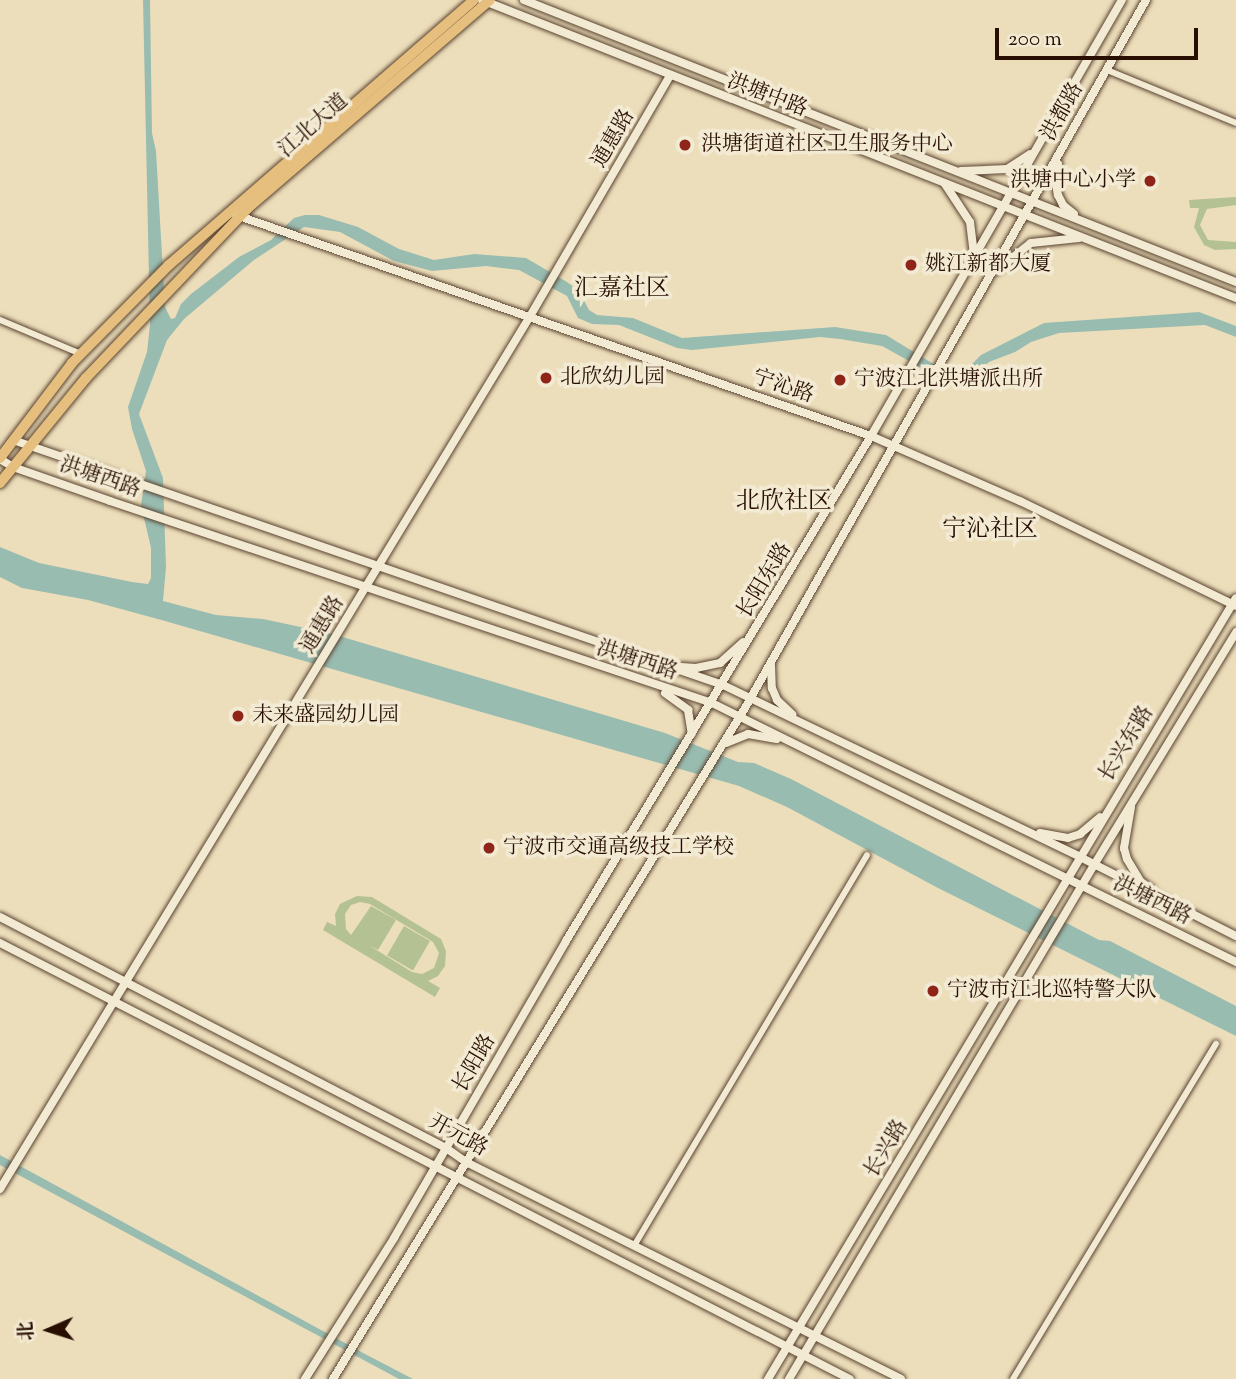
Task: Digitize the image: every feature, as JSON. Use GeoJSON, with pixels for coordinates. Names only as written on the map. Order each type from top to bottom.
{"type":"FeatureCollection","features":[{"type":"Feature","properties":{"kind":"main road","name":"江北大道"},"geometry":{"type":"LineString","coordinates":[[81,354],[169,265],[474,0]]}},
{"type":"Feature","properties":{"kind":"main road","name":"洪塘中路"},"geometry":{"type":"LineString","coordinates":[[524,0],[1236,282]]}},
{"type":"Feature","properties":{"kind":"main road","name":"洪都路"},"geometry":{"type":"LineString","coordinates":[[973,257],[1122,0]]}},
{"type":"Feature","properties":{"kind":"main road","name":"洪都路"},"geometry":{"type":"LineString","coordinates":[[990,276],[1146,0]]}},
{"type":"Feature","properties":{"kind":"main road","name":"江北大道"},"geometry":{"type":"LineString","coordinates":[[30,447],[86,378],[240,217],[487,1]]}},
{"type":"Feature","properties":{"kind":"main road","name":"洪塘中路"},"geometry":{"type":"LineString","coordinates":[[487,1],[670,76],[1236,298]]}},
{"type":"Feature","properties":{"kind":"main road","name":"通惠路"},"geometry":{"type":"LineString","coordinates":[[0,1189],[529,318],[670,76]]}},
{"type":"Feature","properties":{"kind":"main road"},"geometry":{"type":"LineString","coordinates":[[951,170],[982,172],[1007,169],[1036,148]]}},
{"type":"Feature","properties":{"kind":"main road"},"geometry":{"type":"LineString","coordinates":[[1060,153],[1055,177],[1058,195],[1070,211],[1088,224]]}},
{"type":"Feature","properties":{"kind":"main road"},"geometry":{"type":"LineString","coordinates":[[943,183],[956,196],[970,222],[973,257]]}},
{"type":"Feature","properties":{"kind":"main road","name":"宁沁路"},"geometry":{"type":"LineString","coordinates":[[227,213],[871,436],[1020,501],[1235,602]]}},
{"type":"Feature","properties":{"kind":"main road"},"geometry":{"type":"LineString","coordinates":[[990,276],[1031,243],[1045,239],[1084,238]]}},
{"type":"Feature","properties":{"kind":"main road","name":"长阳东路"},"geometry":{"type":"LineString","coordinates":[[691,738],[871,436],[973,257]]}},
{"type":"Feature","properties":{"kind":"main road","name":"长阳东路"},"geometry":{"type":"LineString","coordinates":[[720,749],[990,276]]}},
{"type":"Feature","properties":{"kind":"main road"},"geometry":{"type":"LineString","coordinates":[[0,458],[81,354]]}},
{"type":"Feature","properties":{"kind":"main road","name":"洪塘西路"},"geometry":{"type":"LineString","coordinates":[[13,440],[723,685],[1080,857],[1236,936]]}},
{"type":"Feature","properties":{"kind":"main road"},"geometry":{"type":"LineString","coordinates":[[0,483],[30,447]]}},
{"type":"Feature","properties":{"kind":"main road","name":"洪塘西路"},"geometry":{"type":"LineString","coordinates":[[0,458],[13,467],[140,511],[712,704],[1236,962]]}},
{"type":"Feature","properties":{"kind":"main road","name":"长兴东路"},"geometry":{"type":"LineString","coordinates":[[1049,909],[1235,602]]}},
{"type":"Feature","properties":{"kind":"main road"},"geometry":{"type":"LineString","coordinates":[[656,662],[696,668],[720,663],[738,649],[764,615]]}},
{"type":"Feature","properties":{"kind":"main road","name":"长兴东路"},"geometry":{"type":"LineString","coordinates":[[1063,916],[1236,632]]}},
{"type":"Feature","properties":{"kind":"main road"},"geometry":{"type":"LineString","coordinates":[[772,660],[770,678],[777,699],[802,723]]}},
{"type":"Feature","properties":{"kind":"main road"},"geometry":{"type":"LineString","coordinates":[[647,683],[683,705],[691,718],[691,738]]}},
{"type":"Feature","properties":{"kind":"main road"},"geometry":{"type":"LineString","coordinates":[[720,749],[732,738],[748,734],[793,743]]}},
{"type":"Feature","properties":{"kind":"main road","name":"长阳路"},"geometry":{"type":"LineString","coordinates":[[305,1379],[436,1166],[566,941],[691,738]]}},
{"type":"Feature","properties":{"kind":"main road","name":"长阳路"},"geometry":{"type":"LineString","coordinates":[[333,1379],[720,749]]}},
{"type":"Feature","properties":{"kind":"main road"},"geometry":{"type":"LineString","coordinates":[[1132,802],[1124,848],[1127,859],[1141,882],[1167,902]]}},
{"type":"Feature","properties":{"kind":"main road"},"geometry":{"type":"LineString","coordinates":[[1020,828],[1068,838],[1091,827],[1111,805]]}},
{"type":"Feature","properties":{"kind":"main road","name":"长兴路"},"geometry":{"type":"LineString","coordinates":[[768,1379],[1049,909]]}},
{"type":"Feature","properties":{"kind":"main road","name":"长兴路"},"geometry":{"type":"LineString","coordinates":[[789,1379],[1063,916]]}},
{"type":"Feature","properties":{"kind":"main road","name":"开元路"},"geometry":{"type":"LineString","coordinates":[[0,917],[127,980],[446,1148],[466,1162],[901,1379]]}},
{"type":"Feature","properties":{"kind":"main road","name":"开元路"},"geometry":{"type":"LineString","coordinates":[[0,943],[850,1379]]}},
{"type":"Feature","properties":{"kind":"street"},"geometry":{"type":"LineString","coordinates":[[1107,70],[1236,123]]}},
{"type":"Feature","properties":{"kind":"street"},"geometry":{"type":"LineString","coordinates":[[0,320],[81,354]]}},
{"type":"Feature","properties":{"kind":"street"},"geometry":{"type":"LineString","coordinates":[[634,1246],[867,855]]}},
{"type":"Feature","properties":{"kind":"street"},"geometry":{"type":"LineString","coordinates":[[1013,1379],[1216,1044]]}},
{"type":"Feature","properties":{"kind":"green space"},"geometry":{"type":"Polygon","coordinates":[[[1236,197],[1236,205],[1207,209],[1200,225],[1208,240],[1236,242],[1236,249],[1215,250],[1204,245],[1194,227],[1199,208],[1190,208],[1189,200],[1236,197]]]}},
{"type":"Feature","properties":{"kind":"green space"},"geometry":{"type":"Polygon","coordinates":[[[357,896],[372,897],[441,939],[446,951],[445,966],[438,976],[428,981],[440,988],[435,997],[323,930],[327,922],[336,926],[335,914],[340,904],[357,896]],[[360,902],[351,905],[345,914],[346,929],[351,935],[371,906],[396,920],[378,950],[370,946],[412,972],[422,974],[434,968],[439,953],[433,942],[370,904],[360,902]]]}},
{"type":"Feature","properties":{"kind":"green space"},"geometry":{"type":"Polygon","coordinates":[[[404,926],[430,941],[413,970],[387,955],[404,926]]]}},
{"type":"Feature","properties":{"kind":"water"},"geometry":{"type":"Polygon","coordinates":[[[143,0],[150,0],[152,133],[156,151],[165,307],[171,319],[175,318],[181,304],[191,294],[239,257],[271,240],[294,218],[319,215],[358,227],[399,249],[434,260],[474,254],[526,258],[579,291],[589,310],[597,315],[633,318],[682,338],[835,327],[886,335],[950,374],[963,373],[981,355],[1044,323],[1199,312],[1236,326],[1236,337],[1205,325],[1059,333],[1031,342],[1015,352],[989,362],[971,378],[954,386],[882,346],[840,339],[820,337],[692,350],[677,348],[619,325],[592,324],[578,318],[567,296],[519,270],[486,266],[432,271],[394,261],[340,232],[304,227],[254,260],[184,319],[167,340],[139,414],[163,478],[166,567],[163,601],[216,615],[263,619],[329,633],[665,733],[738,762],[754,763],[791,779],[1099,940],[1110,941],[1236,1006],[1236,1036],[938,888],[787,807],[739,786],[165,621],[88,600],[22,588],[0,577],[0,547],[39,563],[132,582],[148,584],[151,578],[151,548],[141,505],[146,471],[132,429],[128,407],[147,352],[150,325],[143,0]]]}},
{"type":"Feature","properties":{"kind":"water"},"geometry":{"type":"Polygon","coordinates":[[[0,1155],[413,1379],[399,1379],[0,1165],[0,1155]]]}},
{"type":"Feature","properties":{"kind":"place","name":"洪塘街道社区卫生服务中心"},"geometry":{"type":"Point","coordinates":[685,145]}},
{"type":"Feature","properties":{"kind":"place","name":"洪塘中心小学"},"geometry":{"type":"Point","coordinates":[1150,181]}},
{"type":"Feature","properties":{"kind":"place","name":"姚江新都大厦"},"geometry":{"type":"Point","coordinates":[911,265]}},
{"type":"Feature","properties":{"kind":"place","name":"北欣幼儿园"},"geometry":{"type":"Point","coordinates":[546,378]}},
{"type":"Feature","properties":{"kind":"place","name":"宁波江北洪塘派出所"},"geometry":{"type":"Point","coordinates":[840,380]}},
{"type":"Feature","properties":{"kind":"place","name":"未来盛园幼儿园"},"geometry":{"type":"Point","coordinates":[238,716]}},
{"type":"Feature","properties":{"kind":"place","name":"宁波市交通高级技工学校"},"geometry":{"type":"Point","coordinates":[489,848]}},
{"type":"Feature","properties":{"kind":"place","name":"宁波市江北巡特警大队"},"geometry":{"type":"Point","coordinates":[933,991]}},
{"type":"Feature","properties":{"kind":"district","name":"汇嘉社区"},"geometry":{"type":"Point","coordinates":[622,290]}},
{"type":"Feature","properties":{"kind":"district","name":"北欣社区"},"geometry":{"type":"Point","coordinates":[784,503]}},
{"type":"Feature","properties":{"kind":"district","name":"宁沁社区"},"geometry":{"type":"Point","coordinates":[990,531]}}]}
